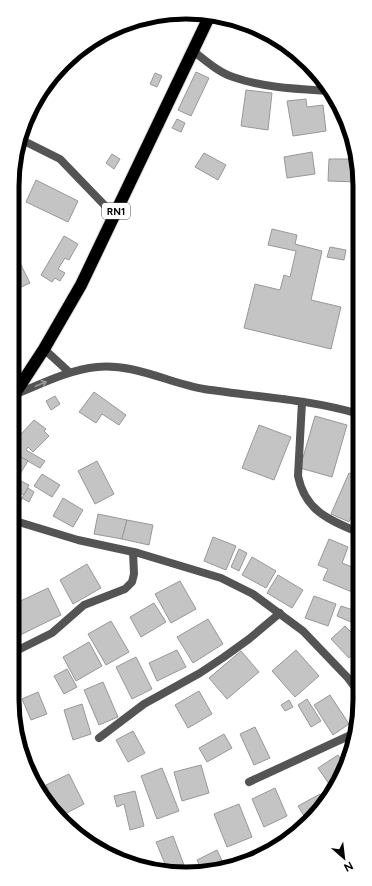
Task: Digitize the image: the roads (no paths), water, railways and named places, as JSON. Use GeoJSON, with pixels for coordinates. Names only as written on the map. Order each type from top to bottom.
{"type":"FeatureCollection","features":[{"type":"Feature","properties":{"kind":"highway","name":"RN1"},"geometry":{"type":"LineString","coordinates":[[19,388],[81,286],[207,20]]}},
{"type":"Feature","properties":{"kind":"street"},"geometry":{"type":"LineString","coordinates":[[192,50],[220,71],[233,77],[265,85],[323,90]]}},
{"type":"Feature","properties":{"kind":"street"},"geometry":{"type":"LineString","coordinates":[[25,142],[60,159],[114,215]]}},
{"type":"Feature","properties":{"kind":"street"},"geometry":{"type":"LineString","coordinates":[[44,349],[69,372]]}},
{"type":"Feature","properties":{"kind":"street"},"geometry":{"type":"LineString","coordinates":[[19,394],[69,372],[97,367],[118,366],[202,389],[320,404],[353,412]]}},
{"type":"Feature","properties":{"kind":"street"},"geometry":{"type":"LineString","coordinates":[[302,402],[298,476],[300,488],[306,499],[318,513],[332,522],[353,530]]}},
{"type":"Feature","properties":{"kind":"street"},"geometry":{"type":"LineString","coordinates":[[19,522],[78,540],[133,552],[221,578],[253,594],[303,631],[353,685]]}},
{"type":"Feature","properties":{"kind":"street"},"geometry":{"type":"LineString","coordinates":[[19,649],[52,633],[84,605],[125,588],[132,582],[134,574],[133,552]]}},
{"type":"Feature","properties":{"kind":"street"},"geometry":{"type":"LineString","coordinates":[[99,738],[144,704],[200,673],[224,657],[249,639],[280,613]]}},
{"type":"Feature","properties":{"kind":"street"},"geometry":{"type":"LineString","coordinates":[[249,782],[349,736]]}}]}
